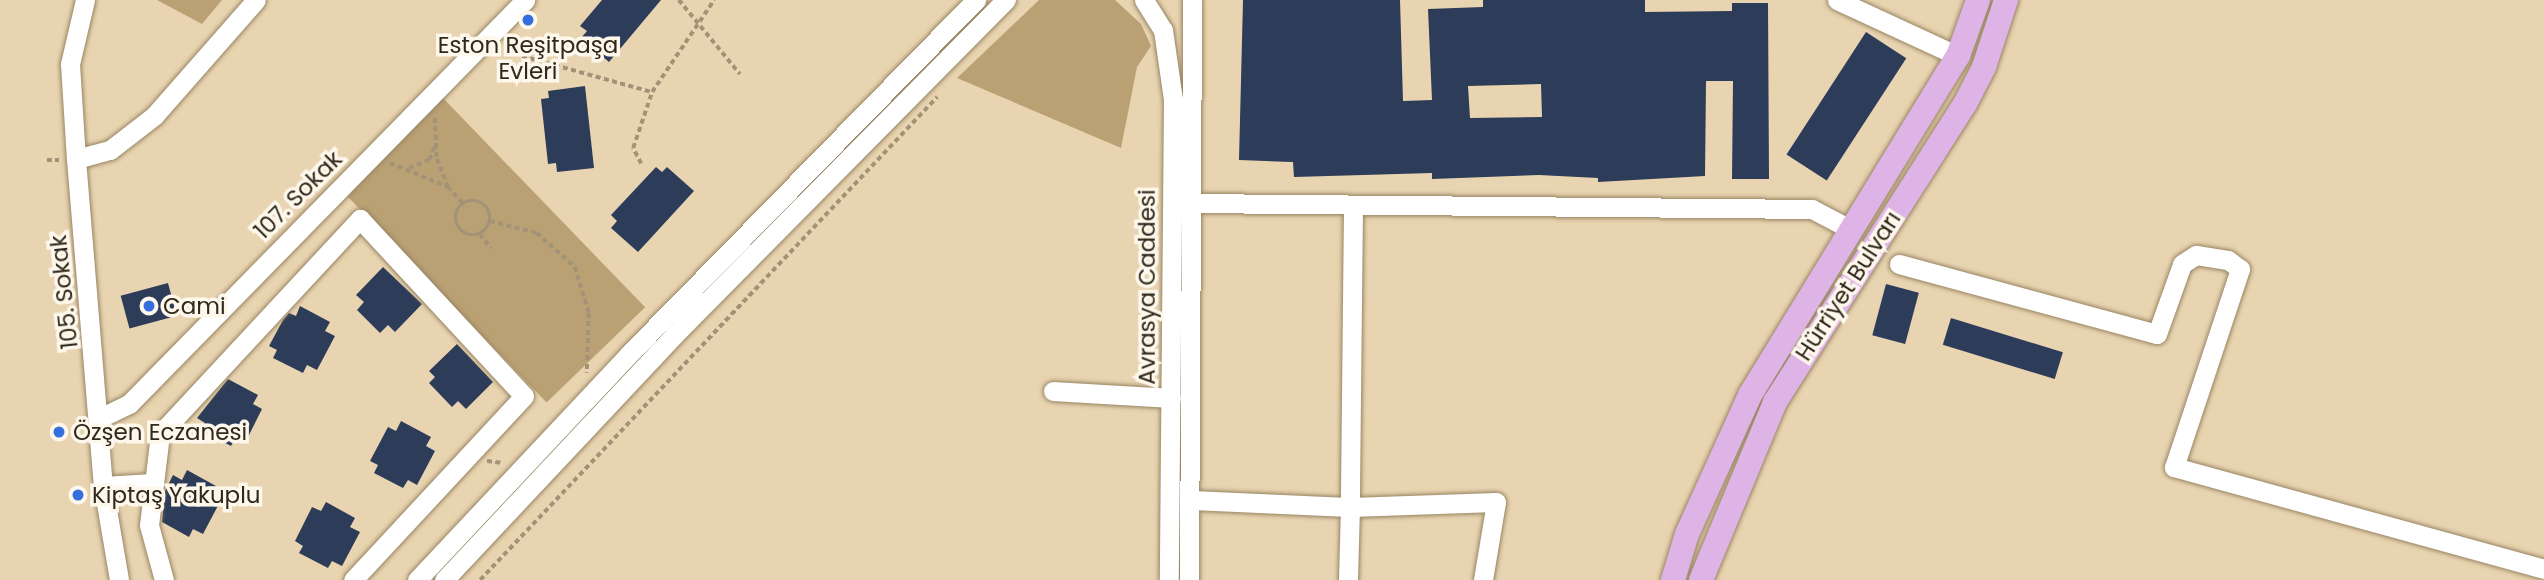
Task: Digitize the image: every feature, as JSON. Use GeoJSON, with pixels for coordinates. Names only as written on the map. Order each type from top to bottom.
{"type":"FeatureCollection","features":[{"type":"Feature","properties":{"kind":"main road","name":"Hürriyet Bulvarı"},"geometry":{"type":"LineString","coordinates":[[1673,580],[1687,534],[1750,396],[1958,55],[1978,0]]}},
{"type":"Feature","properties":{"kind":"main road","name":"Hürriyet Bulvarı"},"geometry":{"type":"LineString","coordinates":[[1701,580],[1775,402],[1965,104],[1984,68],[2006,0]]}},
{"type":"Feature","properties":{"kind":"street","name":"105. Sokak"},"geometry":{"type":"LineString","coordinates":[[85,0],[70,64],[76,159],[102,417],[103,486],[119,580]]}},
{"type":"Feature","properties":{"kind":"street"},"geometry":{"type":"LineString","coordinates":[[76,159],[110,149],[154,116],[256,0]]}},
{"type":"Feature","properties":{"kind":"street","name":"107. Sokak"},"geometry":{"type":"LineString","coordinates":[[102,417],[129,404],[525,0]]}},
{"type":"Feature","properties":{"kind":"street"},"geometry":{"type":"LineString","coordinates":[[417,580],[629,354],[976,0]]}},
{"type":"Feature","properties":{"kind":"street"},"geometry":{"type":"LineString","coordinates":[[444,580],[674,335],[1006,0]]}},
{"type":"Feature","properties":{"kind":"street","name":"Avrasya Caddesi"},"geometry":{"type":"LineString","coordinates":[[1144,0],[1163,30],[1171,70],[1170,580]]}},
{"type":"Feature","properties":{"kind":"street"},"geometry":{"type":"LineString","coordinates":[[1189,580],[1192,0]]}},
{"type":"Feature","properties":{"kind":"street"},"geometry":{"type":"LineString","coordinates":[[1838,0],[1859,4],[1958,55]]}},
{"type":"Feature","properties":{"kind":"street"},"geometry":{"type":"LineString","coordinates":[[1191,203],[1812,209],[1852,230]]}},
{"type":"Feature","properties":{"kind":"street"},"geometry":{"type":"LineString","coordinates":[[1348,580],[1353,206]]}},
{"type":"Feature","properties":{"kind":"street"},"geometry":{"type":"LineString","coordinates":[[164,580],[149,525],[152,482],[160,434],[360,219],[524,396],[353,580]]}},
{"type":"Feature","properties":{"kind":"street"},"geometry":{"type":"LineString","coordinates":[[1899,264],[2157,334],[2182,264],[2196,256],[2228,260],[2240,269],[2174,467],[2544,569]]}},
{"type":"Feature","properties":{"kind":"street"},"geometry":{"type":"LineString","coordinates":[[1053,391],[1171,398]]}},
{"type":"Feature","properties":{"kind":"street"},"geometry":{"type":"LineString","coordinates":[[103,486],[152,482]]}},
{"type":"Feature","properties":{"kind":"street"},"geometry":{"type":"LineString","coordinates":[[1190,499],[1350,507],[1496,502],[1483,580]]}},
{"type":"Feature","properties":{"kind":"path"},"geometry":{"type":"LineString","coordinates":[[679,0],[695,23],[740,74]]}},
{"type":"Feature","properties":{"kind":"path"},"geometry":{"type":"LineString","coordinates":[[641,164],[633,148],[652,92],[695,23],[714,0]]}},
{"type":"Feature","properties":{"kind":"path"},"geometry":{"type":"LineString","coordinates":[[522,56],[652,92]]}},
{"type":"Feature","properties":{"kind":"path"},"geometry":{"type":"LineString","coordinates":[[435,91],[436,143],[449,187]]}},
{"type":"Feature","properties":{"kind":"path"},"geometry":{"type":"LineString","coordinates":[[480,580],[927,114],[941,91]]}},
{"type":"Feature","properties":{"kind":"path"},"geometry":{"type":"LineString","coordinates":[[407,168],[429,160],[436,143]]}},
{"type":"Feature","properties":{"kind":"path"},"geometry":{"type":"LineString","coordinates":[[367,160],[407,168],[449,187],[464,204],[485,205],[490,220]]}},
{"type":"Feature","properties":{"kind":"path"},"geometry":{"type":"LineString","coordinates":[[464,204],[457,224],[469,235],[480,234],[490,220]]}},
{"type":"Feature","properties":{"kind":"path"},"geometry":{"type":"LineString","coordinates":[[490,220],[514,223],[537,233],[575,267],[589,313],[584,370],[591,377]]}},
{"type":"Feature","properties":{"kind":"path"},"geometry":{"type":"LineString","coordinates":[[480,234],[491,248]]}},
{"type":"Feature","properties":{"kind":"shaded area"},"geometry":{"type":"Polygon","coordinates":[[[157,0],[222,0],[202,24],[157,0]]]}},
{"type":"Feature","properties":{"kind":"shaded area"},"geometry":{"type":"Polygon","coordinates":[[[1039,0],[1115,0],[1141,24],[1151,46],[1137,67],[1121,148],[957,78],[1039,0]]]}},
{"type":"Feature","properties":{"kind":"shaded area"},"geometry":{"type":"Polygon","coordinates":[[[443,98],[645,307],[547,402],[344,193],[443,98]]]}},
{"type":"Feature","properties":{"kind":"building"},"geometry":{"type":"Polygon","coordinates":[[[602,0],[661,0],[609,62],[581,38],[587,31],[580,26],[602,0]]]}},
{"type":"Feature","properties":{"kind":"building"},"geometry":{"type":"Polygon","coordinates":[[[1243,0],[1400,0],[1403,101],[1432,100],[1428,9],[1483,7],[1483,0],[1645,0],[1645,12],[1732,11],[1732,3],[1768,3],[1769,179],[1732,179],[1733,81],[1706,81],[1705,176],[1598,182],[1598,178],[1539,175],[1432,179],[1432,173],[1294,177],[1293,162],[1239,160],[1243,0]],[[1541,84],[1468,86],[1470,118],[1542,117],[1541,84]]]}},
{"type":"Feature","properties":{"kind":"building"},"geometry":{"type":"Polygon","coordinates":[[[1866,32],[1906,58],[1827,181],[1786,154],[1866,32]]]}},
{"type":"Feature","properties":{"kind":"building"},"geometry":{"type":"Polygon","coordinates":[[[585,86],[594,168],[557,172],[556,163],[548,164],[541,99],[549,98],[548,91],[585,86]]]}},
{"type":"Feature","properties":{"kind":"building"},"geometry":{"type":"Polygon","coordinates":[[[656,167],[662,172],[667,167],[694,191],[638,252],[611,228],[617,221],[611,215],[656,167]]]}},
{"type":"Feature","properties":{"kind":"building"},"geometry":{"type":"Polygon","coordinates":[[[383,267],[422,304],[395,332],[388,325],[380,333],[357,310],[364,302],[356,295],[383,267]]]}},
{"type":"Feature","properties":{"kind":"building","name":"Cami"},"geometry":{"type":"Polygon","coordinates":[[[168,283],[177,316],[129,329],[121,296],[168,283]]]}},
{"type":"Feature","properties":{"kind":"building"},"geometry":{"type":"Polygon","coordinates":[[[1886,284],[1919,293],[1905,344],[1872,335],[1886,284]]]}},
{"type":"Feature","properties":{"kind":"building"},"geometry":{"type":"Polygon","coordinates":[[[300,306],[330,322],[325,331],[335,336],[317,370],[307,365],[303,373],[273,358],[277,350],[269,346],[283,320],[289,313],[296,316],[300,306]]]}},
{"type":"Feature","properties":{"kind":"building"},"geometry":{"type":"Polygon","coordinates":[[[1951,318],[2063,352],[2055,379],[1943,345],[1951,318]]]}},
{"type":"Feature","properties":{"kind":"building"},"geometry":{"type":"Polygon","coordinates":[[[457,344],[493,382],[466,409],[458,401],[452,407],[429,383],[435,377],[429,371],[457,344]]]}},
{"type":"Feature","properties":{"kind":"building"},"geometry":{"type":"Polygon","coordinates":[[[228,379],[258,395],[253,404],[262,409],[245,443],[235,438],[231,446],[201,430],[205,423],[197,418],[228,379]]]}},
{"type":"Feature","properties":{"kind":"building"},"geometry":{"type":"Polygon","coordinates":[[[401,421],[431,437],[426,446],[435,451],[417,485],[408,480],[403,488],[374,473],[378,465],[370,461],[388,427],[396,431],[401,421]]]}},
{"type":"Feature","properties":{"kind":"building"},"geometry":{"type":"Polygon","coordinates":[[[187,470],[216,486],[211,495],[221,500],[203,534],[193,529],[189,537],[162,522],[165,491],[173,475],[182,480],[187,470]]]}},
{"type":"Feature","properties":{"kind":"building"},"geometry":{"type":"Polygon","coordinates":[[[326,502],[355,518],[350,527],[360,532],[342,566],[332,561],[328,568],[299,553],[303,546],[295,541],[312,507],[321,511],[326,502]]]}},
{"type":"Feature","properties":{"kind":"place","name":"Eston Reşitpaşa Evleri"},"geometry":{"type":"Point","coordinates":[528,20]}},
{"type":"Feature","properties":{"kind":"place","name":"Cami"},"geometry":{"type":"Point","coordinates":[149,306]}},
{"type":"Feature","properties":{"kind":"place","name":"Özşen Eczanesi"},"geometry":{"type":"Point","coordinates":[59,432]}},
{"type":"Feature","properties":{"kind":"place","name":"Kiptaş Yakuplu"},"geometry":{"type":"Point","coordinates":[78,495]}}]}
